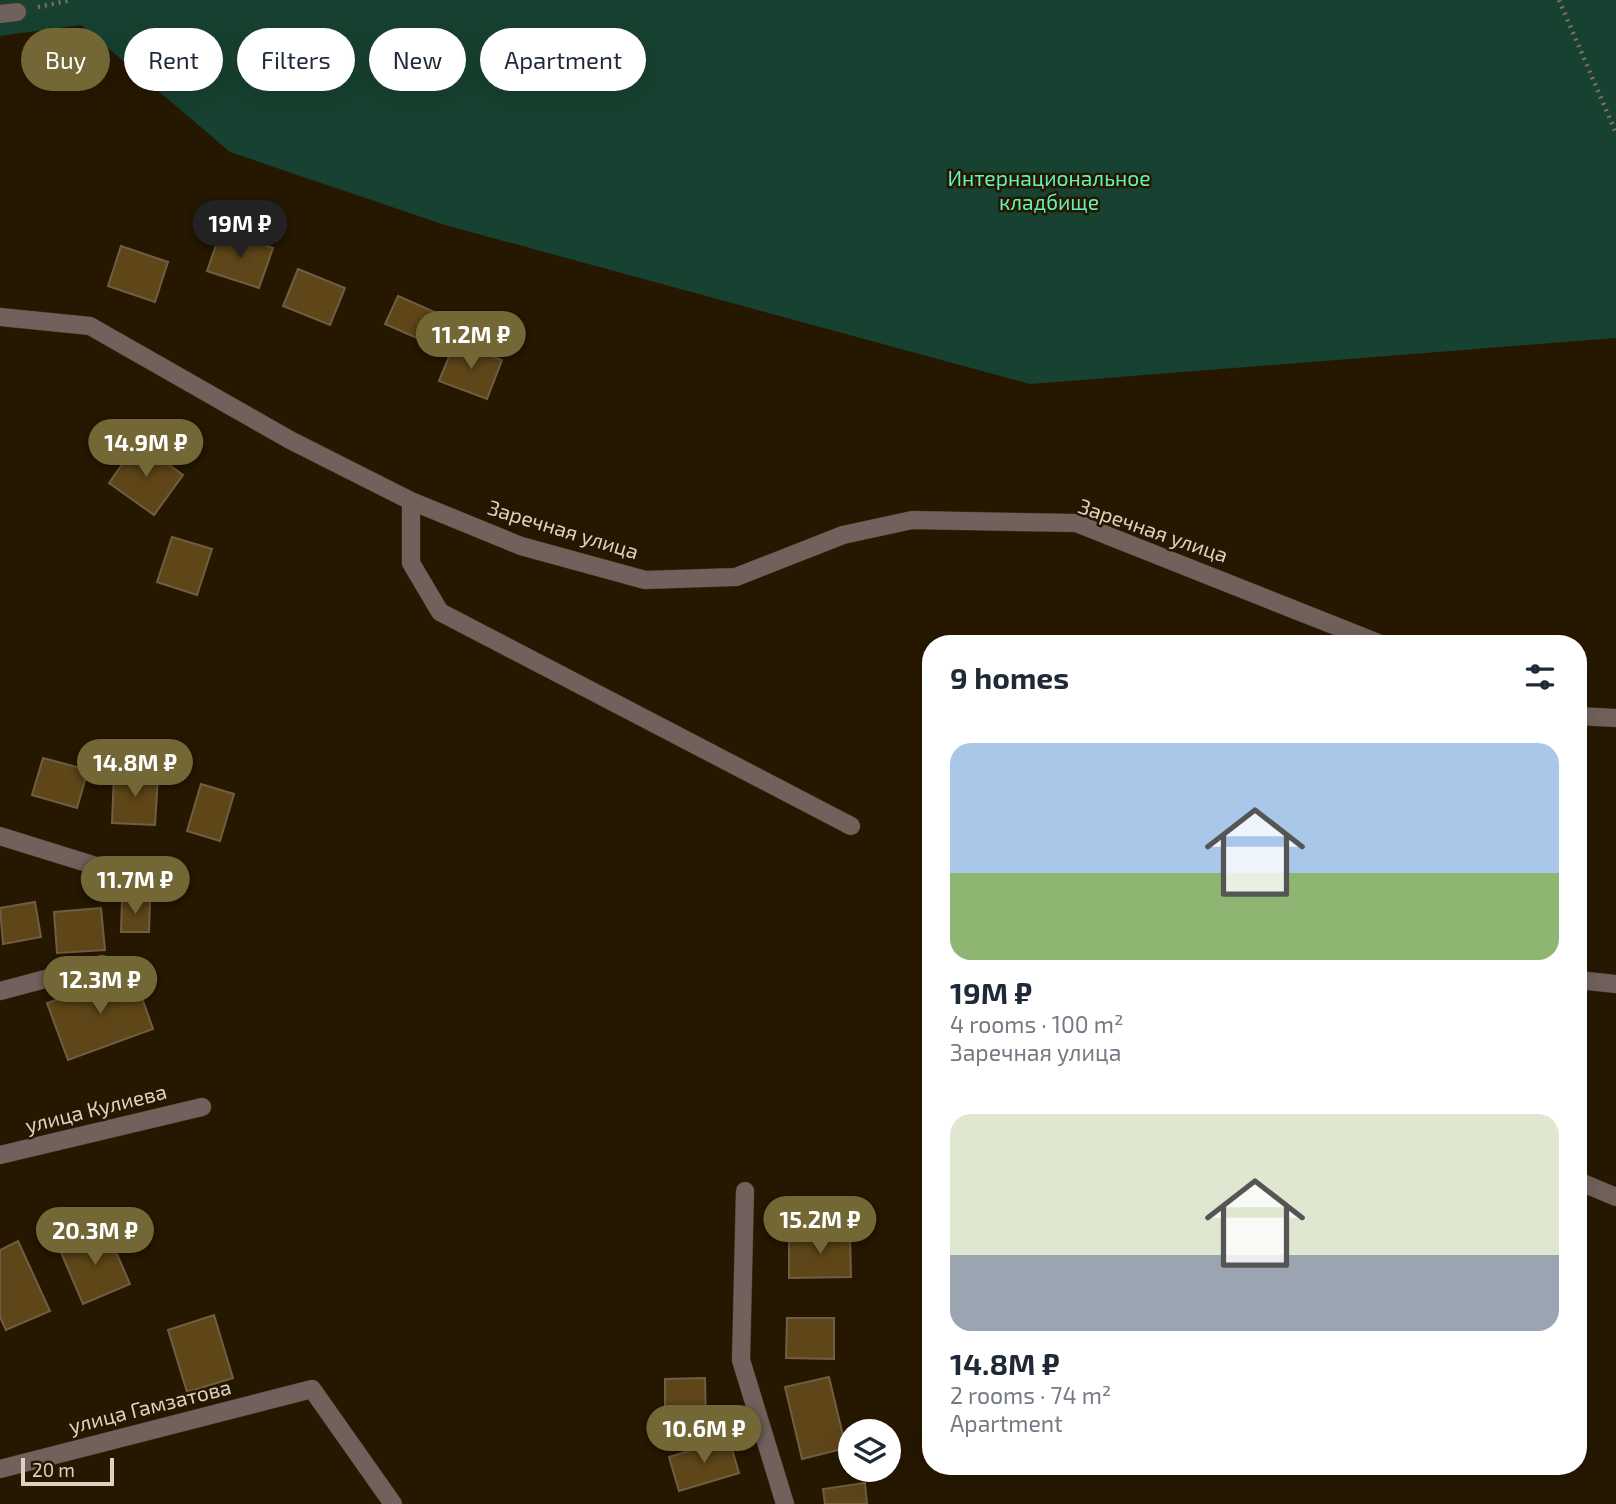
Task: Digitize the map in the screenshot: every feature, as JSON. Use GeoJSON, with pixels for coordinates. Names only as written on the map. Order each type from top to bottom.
{"type":"FeatureCollection","features":[{"type":"Feature","properties":{"kind":"street","name":"Заречная улица"},"geometry":{"type":"LineString","coordinates":[[0,317],[90,326],[290,440],[411,501],[521,546],[645,580],[736,577],[843,535],[912,520],[1076,523],[1358,635]]}},
{"type":"Feature","properties":{"kind":"street"},"geometry":{"type":"LineString","coordinates":[[411,501],[411,562],[440,612],[851,826]]}},
{"type":"Feature","properties":{"kind":"street"},"geometry":{"type":"LineString","coordinates":[[1587,716],[1616,718]]}},
{"type":"Feature","properties":{"kind":"street"},"geometry":{"type":"LineString","coordinates":[[0,836],[106,869]]}},
{"type":"Feature","properties":{"kind":"street"},"geometry":{"type":"LineString","coordinates":[[0,991],[102,964]]}},
{"type":"Feature","properties":{"kind":"street"},"geometry":{"type":"LineString","coordinates":[[1587,981],[1616,984]]}},
{"type":"Feature","properties":{"kind":"street","name":"улица Кулиева"},"geometry":{"type":"LineString","coordinates":[[0,1155],[202,1107]]}},
{"type":"Feature","properties":{"kind":"street"},"geometry":{"type":"LineString","coordinates":[[1587,1185],[1616,1197]]}},
{"type":"Feature","properties":{"kind":"street"},"geometry":{"type":"LineString","coordinates":[[745,1191],[741,1360],[785,1504]]}},
{"type":"Feature","properties":{"kind":"street","name":"улица Гамзатова"},"geometry":{"type":"LineString","coordinates":[[0,1469],[312,1389],[393,1504]]}},
{"type":"Feature","properties":{"kind":"path"},"geometry":{"type":"LineString","coordinates":[[8,13],[71,0]]}},
{"type":"Feature","properties":{"kind":"path"},"geometry":{"type":"LineString","coordinates":[[1559,0],[1616,133]]}},
{"type":"Feature","properties":{"kind":"green space","name":"Интернациональное кладбище"},"geometry":{"type":"Polygon","coordinates":[[[0,0],[1616,0],[1616,338],[1030,384],[445,225],[230,152],[158,91],[223,91],[223,28],[124,28],[124,62],[110,50],[110,28],[85,28],[81,25],[21,28],[21,33],[0,36],[0,0]]]}},
{"type":"Feature","properties":{"kind":"building"},"geometry":{"type":"Polygon","coordinates":[[[221,231],[273,248],[259,288],[207,271],[221,231]]]}},
{"type":"Feature","properties":{"kind":"building"},"geometry":{"type":"Polygon","coordinates":[[[121,246],[168,262],[155,302],[108,286],[121,246]]]}},
{"type":"Feature","properties":{"kind":"building"},"geometry":{"type":"Polygon","coordinates":[[[298,269],[345,288],[330,325],[283,306],[298,269]]]}},
{"type":"Feature","properties":{"kind":"building"},"geometry":{"type":"Polygon","coordinates":[[[398,296],[448,318],[435,346],[385,324],[398,296]]]}},
{"type":"Feature","properties":{"kind":"building"},"geometry":{"type":"Polygon","coordinates":[[[455,342],[502,360],[487,399],[439,381],[455,342]]]}},
{"type":"Feature","properties":{"kind":"building"},"geometry":{"type":"Polygon","coordinates":[[[138,442],[183,475],[154,515],[109,483],[138,442]]]}},
{"type":"Feature","properties":{"kind":"building"},"geometry":{"type":"Polygon","coordinates":[[[172,537],[212,549],[197,595],[157,582],[172,537]]]}},
{"type":"Feature","properties":{"kind":"building"},"geometry":{"type":"Polygon","coordinates":[[[43,758],[88,770],[77,808],[32,795],[43,758]]]}},
{"type":"Feature","properties":{"kind":"building"},"geometry":{"type":"Polygon","coordinates":[[[114,773],[158,776],[155,825],[112,823],[114,773]]]}},
{"type":"Feature","properties":{"kind":"building"},"geometry":{"type":"Polygon","coordinates":[[[201,784],[234,794],[220,841],[187,831],[201,784]]]}},
{"type":"Feature","properties":{"kind":"building"},"geometry":{"type":"Polygon","coordinates":[[[122,900],[150,900],[149,932],[121,932],[122,900]]]}},
{"type":"Feature","properties":{"kind":"building"},"geometry":{"type":"Polygon","coordinates":[[[35,902],[41,937],[3,944],[0,908],[35,902]]]}},
{"type":"Feature","properties":{"kind":"building"},"geometry":{"type":"Polygon","coordinates":[[[101,908],[105,950],[57,953],[54,912],[101,908]]]}},
{"type":"Feature","properties":{"kind":"building"},"geometry":{"type":"Polygon","coordinates":[[[133,972],[153,1029],[68,1060],[47,1003],[133,972]]]}},
{"type":"Feature","properties":{"kind":"building"},"geometry":{"type":"Polygon","coordinates":[[[106,1229],[130,1284],[83,1304],[60,1250],[106,1229]]]}},
{"type":"Feature","properties":{"kind":"building"},"geometry":{"type":"Polygon","coordinates":[[[850,1233],[851,1277],[789,1278],[789,1235],[850,1233]]]}},
{"type":"Feature","properties":{"kind":"building"},"geometry":{"type":"Polygon","coordinates":[[[18,1241],[50,1311],[6,1330],[0,1317],[0,1250],[18,1241]]]}},
{"type":"Feature","properties":{"kind":"building"},"geometry":{"type":"Polygon","coordinates":[[[214,1315],[233,1378],[187,1392],[168,1330],[214,1315]]]}},
{"type":"Feature","properties":{"kind":"building"},"geometry":{"type":"Polygon","coordinates":[[[787,1318],[834,1318],[834,1359],[786,1358],[787,1318]]]}},
{"type":"Feature","properties":{"kind":"building"},"geometry":{"type":"Polygon","coordinates":[[[829,1377],[839,1419],[838,1450],[802,1459],[785,1387],[829,1377]]]}},
{"type":"Feature","properties":{"kind":"building"},"geometry":{"type":"Polygon","coordinates":[[[705,1378],[706,1426],[665,1427],[665,1379],[705,1378]]]}},
{"type":"Feature","properties":{"kind":"building"},"geometry":{"type":"Polygon","coordinates":[[[729,1439],[739,1473],[679,1491],[669,1457],[729,1439]]]}},
{"type":"Feature","properties":{"kind":"building"},"geometry":{"type":"Polygon","coordinates":[[[865,1483],[867,1504],[825,1504],[823,1489],[865,1483]]]}}]}
